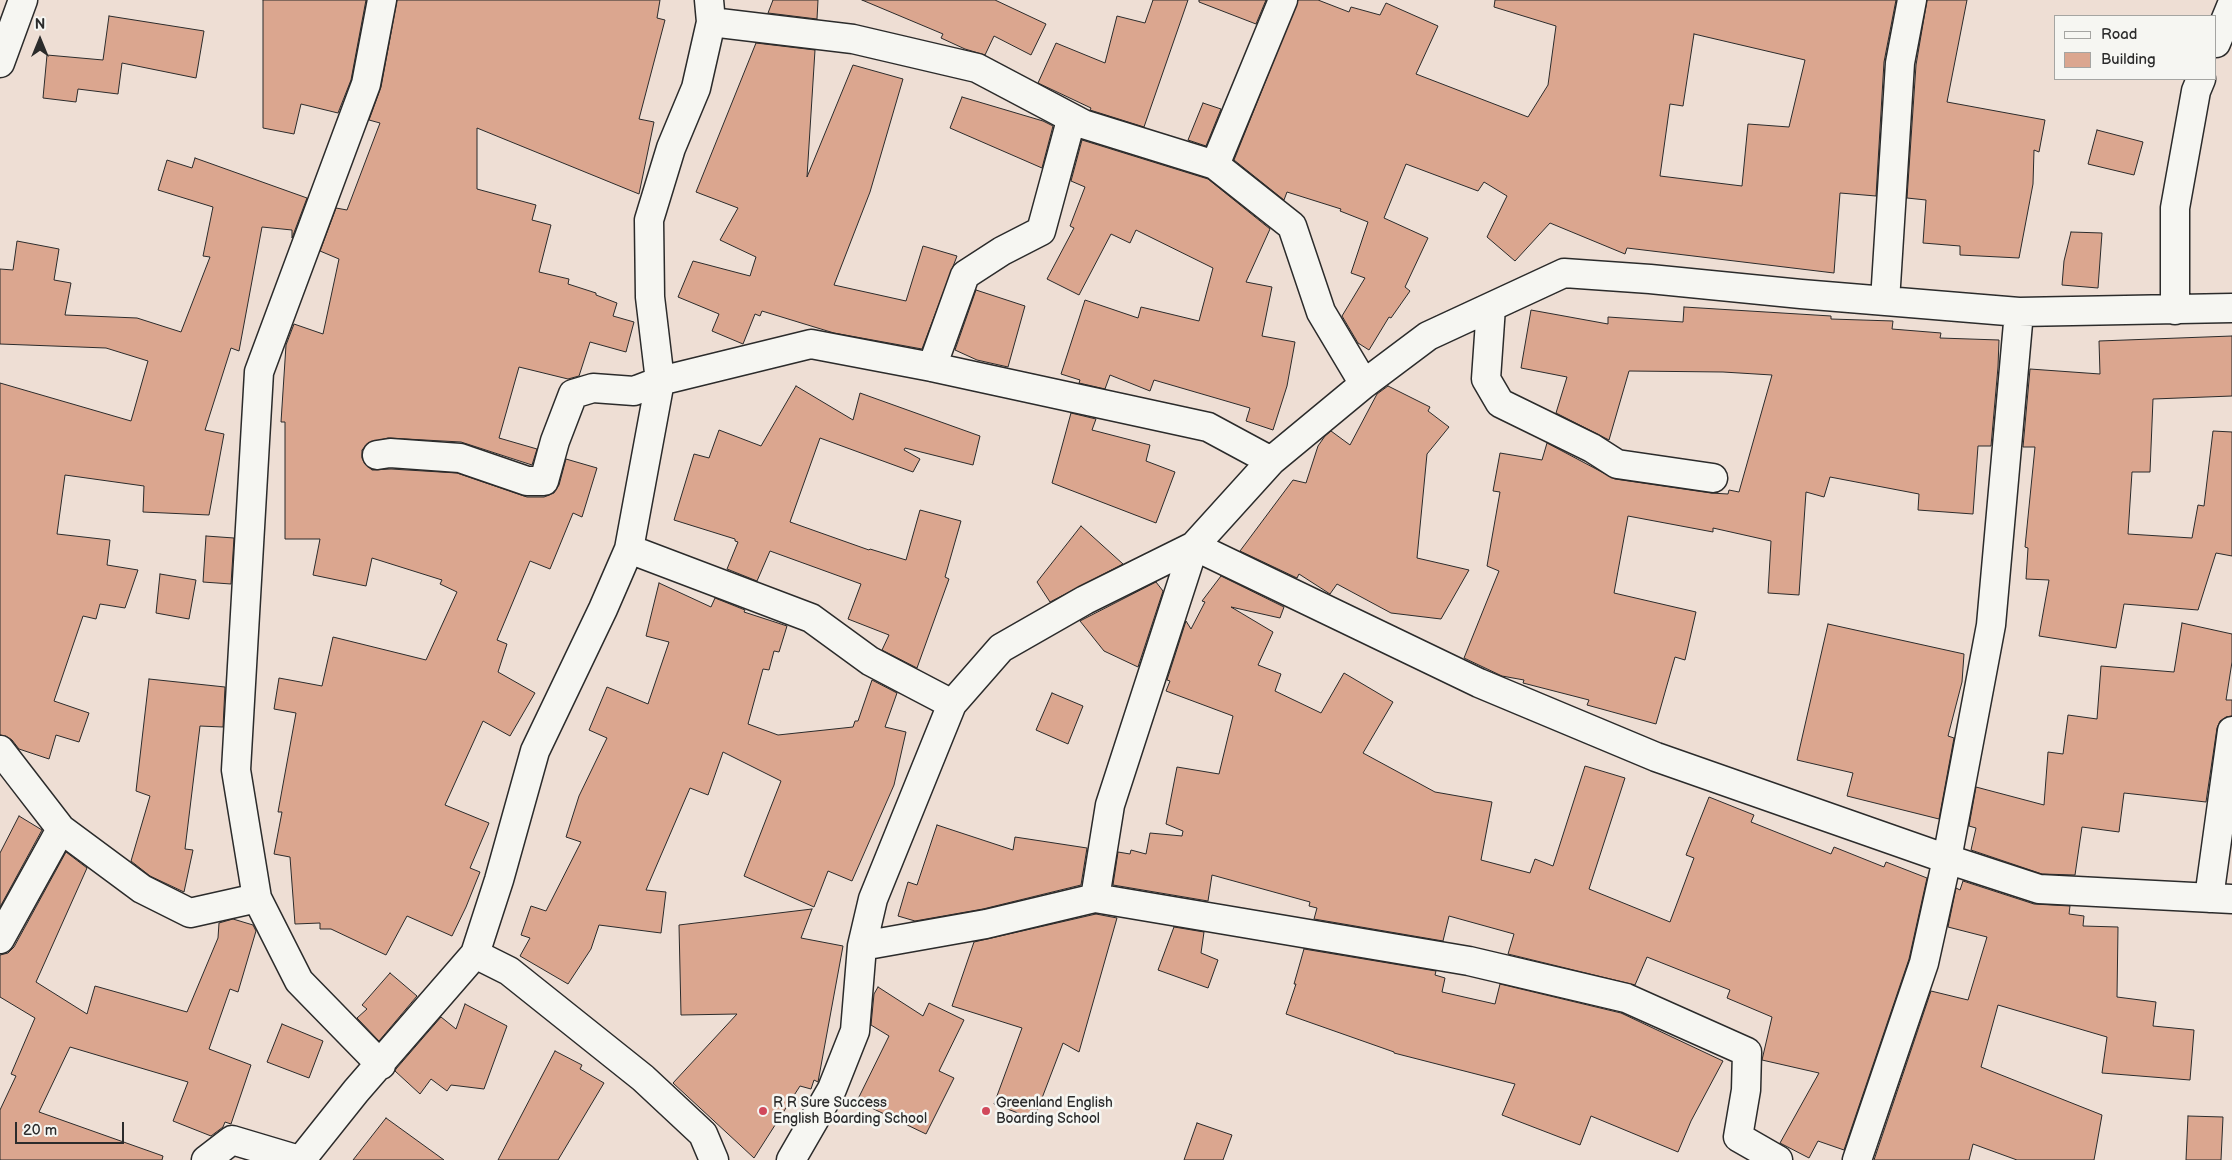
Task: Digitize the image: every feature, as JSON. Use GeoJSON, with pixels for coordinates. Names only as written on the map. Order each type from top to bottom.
{"type":"FeatureCollection","features":[{"type":"Feature","properties":{"kind":"street"},"geometry":{"type":"LineString","coordinates":[[0,63],[23,0]]}},
{"type":"Feature","properties":{"kind":"street"},"geometry":{"type":"LineString","coordinates":[[381,1064],[299,980],[257,898],[236,770],[259,372],[366,84],[382,0]]}},
{"type":"Feature","properties":{"kind":"street"},"geometry":{"type":"LineString","coordinates":[[1215,164],[1283,0]]}},
{"type":"Feature","properties":{"kind":"street"},"geometry":{"type":"LineString","coordinates":[[1884,301],[1900,63],[1912,0]]}},
{"type":"Feature","properties":{"kind":"street"},"geometry":{"type":"LineString","coordinates":[[2217,41],[2232,4]]}},
{"type":"Feature","properties":{"kind":"street"},"geometry":{"type":"LineString","coordinates":[[206,1160],[232,1140],[300,1160],[356,1091],[475,954],[499,880],[535,751],[603,609],[628,549],[660,380],[650,297],[649,220],[670,148],[696,88],[710,11],[854,39],[977,68],[1083,124],[1215,164],[1292,226],[1321,312],[1364,384]]}},
{"type":"Feature","properties":{"kind":"street"},"geometry":{"type":"LineString","coordinates":[[2175,310],[2175,208],[2196,91],[2201,80]]}},
{"type":"Feature","properties":{"kind":"street"},"geometry":{"type":"LineString","coordinates":[[932,367],[965,275],[1002,251],[1041,231],[1070,124],[1083,124]]}},
{"type":"Feature","properties":{"kind":"street"},"geometry":{"type":"LineString","coordinates":[[791,1160],[832,1089],[854,1031],[862,946],[873,899],[952,704],[1001,648],[1085,600],[1194,546],[1271,461],[1364,384],[1428,336],[1564,273],[1650,278],[2018,312],[2232,308]]}},
{"type":"Feature","properties":{"kind":"street"},"geometry":{"type":"LineString","coordinates":[[1491,307],[1486,379],[1500,403],[1592,448],[1616,464],[1713,478]]}},
{"type":"Feature","properties":{"kind":"street"},"geometry":{"type":"LineString","coordinates":[[1857,1160],[1924,962],[1947,859],[1991,625],[2018,312]]}},
{"type":"Feature","properties":{"kind":"street"},"geometry":{"type":"LineString","coordinates":[[377,455],[390,452],[460,458],[527,481],[544,481],[555,441],[573,394],[593,388],[634,391],[660,380],[811,344],[932,367],[1208,427],[1271,461]]}},
{"type":"Feature","properties":{"kind":"street"},"geometry":{"type":"LineString","coordinates":[[1194,546],[1479,683],[1656,757],[1947,859],[2039,889],[2220,898],[2232,731]]}},
{"type":"Feature","properties":{"kind":"street"},"geometry":{"type":"LineString","coordinates":[[1094,898],[1110,805],[1194,546]]}},
{"type":"Feature","properties":{"kind":"street"},"geometry":{"type":"LineString","coordinates":[[628,549],[811,618],[870,661],[952,704]]}},
{"type":"Feature","properties":{"kind":"street"},"geometry":{"type":"LineString","coordinates":[[0,750],[61,829],[142,889],[190,913],[257,898]]}},
{"type":"Feature","properties":{"kind":"street"},"geometry":{"type":"LineString","coordinates":[[0,939],[61,829]]}},
{"type":"Feature","properties":{"kind":"street"},"geometry":{"type":"LineString","coordinates":[[862,946],[986,924],[1094,898],[1469,961],[1626,998],[1747,1052],[1746,1090],[1738,1136],[1778,1160]]}},
{"type":"Feature","properties":{"kind":"street"},"geometry":{"type":"LineString","coordinates":[[475,954],[509,971],[642,1078],[703,1134],[714,1160]]}},
{"type":"Feature","properties":{"kind":"building"},"geometry":{"type":"Polygon","coordinates":[[[263,0],[366,0],[351,80],[338,113],[301,104],[294,134],[263,128],[263,0]]]}},
{"type":"Feature","properties":{"kind":"building"},"geometry":{"type":"Polygon","coordinates":[[[397,0],[660,0],[657,18],[665,20],[639,119],[654,122],[639,194],[477,128],[477,189],[536,205],[532,220],[551,225],[539,272],[569,279],[568,284],[596,293],[596,295],[617,303],[613,316],[634,322],[626,352],[590,342],[579,376],[568,379],[519,367],[499,438],[537,449],[532,465],[461,442],[388,438],[368,443],[362,450],[362,458],[365,464],[372,470],[391,469],[457,473],[527,497],[544,497],[554,493],[559,485],[566,459],[597,468],[582,517],[573,513],[550,569],[530,561],[497,640],[507,644],[498,672],[535,693],[510,736],[483,721],[445,805],[489,823],[470,868],[480,872],[466,907],[452,936],[407,916],[386,955],[331,929],[320,929],[320,923],[295,924],[290,857],[274,854],[282,812],[278,812],[296,713],[274,709],[279,678],[322,686],[333,637],[426,660],[457,592],[440,584],[442,580],[372,558],[366,586],[313,575],[320,539],[285,539],[285,422],[281,422],[286,345],[294,324],[323,334],[339,259],[320,251],[336,208],[347,210],[380,123],[369,120],[381,87],[397,0]]]}},
{"type":"Feature","properties":{"kind":"building"},"geometry":{"type":"Polygon","coordinates":[[[773,0],[818,0],[817,19],[768,13],[773,0]]]}},
{"type":"Feature","properties":{"kind":"building"},"geometry":{"type":"Polygon","coordinates":[[[862,0],[995,0],[1046,24],[1031,55],[994,36],[985,55],[965,49],[941,38],[943,34],[862,0]]]}},
{"type":"Feature","properties":{"kind":"building"},"geometry":{"type":"Polygon","coordinates":[[[1153,0],[1188,0],[1144,127],[1090,110],[1091,108],[1038,83],[1056,43],[1105,63],[1117,16],[1145,23],[1153,0]]]}},
{"type":"Feature","properties":{"kind":"building"},"geometry":{"type":"Polygon","coordinates":[[[1199,0],[1266,0],[1256,24],[1199,2],[1199,0]]]}},
{"type":"Feature","properties":{"kind":"building"},"geometry":{"type":"Polygon","coordinates":[[[1298,0],[1318,0],[1349,12],[1351,7],[1380,15],[1386,3],[1438,26],[1416,74],[1528,117],[1548,85],[1556,26],[1494,7],[1495,0],[1896,0],[1884,62],[1876,196],[1840,193],[1834,273],[1627,248],[1625,254],[1550,223],[1515,261],[1487,237],[1507,196],[1484,182],[1478,191],[1406,164],[1384,218],[1428,238],[1405,287],[1410,291],[1391,318],[1389,317],[1369,350],[1358,343],[1342,316],[1365,278],[1351,273],[1368,222],[1340,211],[1341,209],[1287,192],[1284,200],[1234,160],[1298,0]],[[1694,34],[1683,106],[1670,104],[1660,176],[1742,186],[1748,124],[1789,127],[1805,60],[1694,34]]]}},
{"type":"Feature","properties":{"kind":"building"},"geometry":{"type":"Polygon","coordinates":[[[1927,0],[1967,0],[1947,102],[2045,120],[2039,152],[2034,150],[2033,184],[2019,258],[1960,255],[1960,246],[1923,243],[1926,200],[1907,198],[1916,65],[1927,0]]]}},
{"type":"Feature","properties":{"kind":"building"},"geometry":{"type":"Polygon","coordinates":[[[109,16],[204,31],[196,78],[122,63],[118,94],[78,89],[76,102],[43,98],[47,55],[103,60],[109,16]]]}},
{"type":"Feature","properties":{"kind":"building"},"geometry":{"type":"Polygon","coordinates":[[[756,43],[815,50],[807,177],[853,65],[903,79],[870,192],[834,285],[906,301],[923,246],[957,256],[922,349],[834,333],[762,311],[760,316],[755,314],[743,344],[712,331],[719,314],[678,297],[693,261],[750,276],[756,257],[720,240],[738,208],[696,192],[756,43]]]}},
{"type":"Feature","properties":{"kind":"building"},"geometry":{"type":"Polygon","coordinates":[[[962,97],[1043,121],[1053,126],[1042,168],[950,128],[962,97]]]}},
{"type":"Feature","properties":{"kind":"building"},"geometry":{"type":"Polygon","coordinates":[[[1203,103],[1221,109],[1206,146],[1188,140],[1203,103]]]}},
{"type":"Feature","properties":{"kind":"building"},"geometry":{"type":"Polygon","coordinates":[[[2097,130],[2143,142],[2134,175],[2088,164],[2097,130]]]}},
{"type":"Feature","properties":{"kind":"building"},"geometry":{"type":"Polygon","coordinates":[[[1082,140],[1208,179],[1270,229],[1246,282],[1272,287],[1262,336],[1295,342],[1287,386],[1273,430],[1246,421],[1250,408],[1154,380],[1150,391],[1110,375],[1105,389],[1079,383],[1080,380],[1061,374],[1085,300],[1138,318],[1141,307],[1199,321],[1213,268],[1136,230],[1130,243],[1111,234],[1079,295],[1047,279],[1074,228],[1070,226],[1085,187],[1071,181],[1082,140]]]}},
{"type":"Feature","properties":{"kind":"building"},"geometry":{"type":"Polygon","coordinates":[[[195,158],[307,198],[292,238],[292,230],[262,227],[239,351],[231,348],[205,430],[224,434],[209,515],[143,512],[144,486],[65,475],[57,534],[110,540],[107,565],[138,570],[125,608],[100,604],[96,619],[83,616],[54,701],[89,713],[79,742],[56,735],[49,759],[19,749],[12,740],[0,735],[0,383],[131,421],[148,361],[106,348],[0,344],[0,269],[13,270],[17,241],[59,249],[54,280],[71,283],[65,315],[137,318],[181,332],[210,257],[203,256],[213,207],[158,190],[167,160],[192,168],[195,158]]]}},
{"type":"Feature","properties":{"kind":"building"},"geometry":{"type":"Polygon","coordinates":[[[2071,232],[2102,233],[2098,288],[2062,285],[2064,261],[2071,232]]]}},
{"type":"Feature","properties":{"kind":"building"},"geometry":{"type":"Polygon","coordinates":[[[976,290],[1025,306],[1008,367],[977,360],[955,350],[976,290]]]}},
{"type":"Feature","properties":{"kind":"building"},"geometry":{"type":"Polygon","coordinates":[[[1684,307],[1831,316],[1831,319],[1893,321],[1892,329],[1941,333],[1940,338],[1999,340],[1998,367],[1991,446],[1978,446],[1973,514],[1918,510],[1919,494],[1830,477],[1824,497],[1806,492],[1799,595],[1768,593],[1771,541],[1713,528],[1713,532],[1628,516],[1614,593],[1696,612],[1685,660],[1675,657],[1656,724],[1587,705],[1589,700],[1523,683],[1524,680],[1502,676],[1464,658],[1499,571],[1487,566],[1500,492],[1493,491],[1500,453],[1542,460],[1547,443],[1615,479],[1711,493],[1728,494],[1729,490],[1739,492],[1772,375],[1723,372],[1629,371],[1609,440],[1556,413],[1567,377],[1521,368],[1531,310],[1608,324],[1608,317],[1683,322],[1684,307]]]}},
{"type":"Feature","properties":{"kind":"building"},"geometry":{"type":"Polygon","coordinates":[[[2232,336],[2232,396],[2153,399],[2150,472],[2132,472],[2128,534],[2192,538],[2198,505],[2204,506],[2213,431],[2232,432],[2232,556],[2216,553],[2198,610],[2124,604],[2116,648],[2039,636],[2049,580],[2026,579],[2028,548],[2025,547],[2035,447],[2023,447],[2030,369],[2100,374],[2099,341],[2232,336]]]}},
{"type":"Feature","properties":{"kind":"building"},"geometry":{"type":"Polygon","coordinates":[[[796,386],[853,420],[860,393],[980,436],[973,465],[905,448],[904,450],[920,459],[913,472],[820,438],[790,522],[869,550],[906,560],[920,510],[961,521],[945,577],[949,579],[917,668],[882,650],[889,635],[848,619],[861,584],[770,551],[757,581],[727,569],[738,542],[735,539],[674,520],[694,454],[709,458],[719,430],[761,446],[796,386]]]}},
{"type":"Feature","properties":{"kind":"building"},"geometry":{"type":"Polygon","coordinates":[[[1388,386],[1430,407],[1428,411],[1449,427],[1427,454],[1417,558],[1469,570],[1441,619],[1391,613],[1337,584],[1330,594],[1299,574],[1297,578],[1240,551],[1293,480],[1306,483],[1318,446],[1325,436],[1331,431],[1350,445],[1377,394],[1388,386]]]}},
{"type":"Feature","properties":{"kind":"building"},"geometry":{"type":"Polygon","coordinates":[[[1071,413],[1096,419],[1092,430],[1150,445],[1146,461],[1175,472],[1156,523],[1052,483],[1071,413]]]}},
{"type":"Feature","properties":{"kind":"building"},"geometry":{"type":"Polygon","coordinates":[[[1081,526],[1123,564],[1050,602],[1037,582],[1081,526]]]}},
{"type":"Feature","properties":{"kind":"building"},"geometry":{"type":"Polygon","coordinates":[[[206,536],[234,538],[231,584],[203,582],[206,536]]]}},
{"type":"Feature","properties":{"kind":"building"},"geometry":{"type":"Polygon","coordinates":[[[160,574],[196,580],[189,619],[156,613],[160,574]]]}},
{"type":"Feature","properties":{"kind":"building"},"geometry":{"type":"Polygon","coordinates":[[[1221,576],[1284,607],[1280,618],[1231,607],[1273,632],[1258,665],[1281,674],[1275,691],[1321,713],[1344,673],[1393,702],[1363,753],[1435,792],[1492,802],[1481,860],[1530,873],[1535,859],[1553,866],[1585,766],[1625,778],[1589,889],[1670,922],[1694,858],[1686,855],[1709,797],[1754,815],[1751,822],[1831,854],[1834,847],[1884,867],[1886,862],[1927,878],[1909,959],[1844,1150],[1818,1141],[1809,1158],[1780,1143],[1819,1073],[1762,1060],[1772,1017],[1727,998],[1730,990],[1647,957],[1635,985],[1508,954],[1514,934],[1449,916],[1443,941],[1314,919],[1317,908],[1309,906],[1310,902],[1212,875],[1208,901],[1113,885],[1118,852],[1130,854],[1131,850],[1146,854],[1150,833],[1182,836],[1183,831],[1166,824],[1177,767],[1219,774],[1233,716],[1166,691],[1170,681],[1167,680],[1186,621],[1191,629],[1205,602],[1202,601],[1221,576]]]}},
{"type":"Feature","properties":{"kind":"building"},"geometry":{"type":"Polygon","coordinates":[[[1156,582],[1163,591],[1138,667],[1104,651],[1080,621],[1156,582]]]}},
{"type":"Feature","properties":{"kind":"building"},"geometry":{"type":"Polygon","coordinates":[[[659,583],[711,607],[715,598],[745,610],[744,612],[787,626],[779,652],[774,651],[769,670],[763,669],[748,724],[778,735],[853,727],[855,721],[858,721],[872,680],[897,693],[885,727],[906,732],[894,785],[852,881],[828,871],[814,907],[744,876],[781,781],[723,752],[708,795],[690,788],[646,890],[666,892],[661,933],[599,925],[591,949],[568,984],[520,956],[530,938],[521,935],[531,906],[546,911],[581,842],[566,837],[579,796],[607,738],[589,730],[607,687],[648,704],[669,642],[646,636],[659,583]]]}},
{"type":"Feature","properties":{"kind":"building"},"geometry":{"type":"Polygon","coordinates":[[[2182,623],[2232,634],[2232,662],[2226,700],[2232,700],[2232,716],[2220,721],[2217,728],[2206,802],[2124,793],[2119,832],[2082,827],[2075,875],[2042,874],[1971,850],[1976,828],[1969,826],[1976,787],[2044,805],[2048,752],[2063,754],[2068,715],[2097,719],[2101,666],[2174,672],[2182,623]]]}},
{"type":"Feature","properties":{"kind":"building"},"geometry":{"type":"Polygon","coordinates":[[[1828,624],[1964,654],[1962,682],[1948,736],[1954,738],[1939,819],[1847,796],[1853,773],[1797,760],[1828,624]]]}},
{"type":"Feature","properties":{"kind":"building"},"geometry":{"type":"Polygon","coordinates":[[[149,679],[225,687],[223,727],[200,726],[185,849],[193,850],[184,892],[150,876],[131,861],[150,796],[136,791],[149,679]]]}},
{"type":"Feature","properties":{"kind":"building"},"geometry":{"type":"Polygon","coordinates":[[[1052,693],[1083,706],[1068,744],[1036,730],[1052,693]]]}},
{"type":"Feature","properties":{"kind":"building"},"geometry":{"type":"Polygon","coordinates":[[[19,816],[42,830],[0,907],[0,853],[19,816]]]}},
{"type":"Feature","properties":{"kind":"building"},"geometry":{"type":"Polygon","coordinates":[[[937,825],[1013,850],[1015,837],[1087,848],[1081,885],[983,909],[915,921],[898,916],[908,882],[917,885],[937,825]]]}},
{"type":"Feature","properties":{"kind":"building"},"geometry":{"type":"Polygon","coordinates":[[[66,852],[87,868],[36,982],[87,1014],[95,986],[187,1012],[218,938],[219,923],[233,919],[253,925],[256,931],[238,992],[230,989],[209,1049],[251,1065],[231,1124],[225,1122],[223,1127],[211,1136],[173,1121],[188,1082],[70,1047],[39,1112],[163,1156],[162,1160],[0,1160],[0,1110],[16,1076],[11,1074],[35,1018],[0,997],[0,955],[8,953],[14,947],[66,852]]]}},
{"type":"Feature","properties":{"kind":"building"},"geometry":{"type":"Polygon","coordinates":[[[1963,881],[2034,904],[2070,906],[2069,914],[2084,916],[2083,926],[2118,927],[2117,997],[2156,1002],[2153,1026],[2194,1030],[2190,1080],[2102,1073],[2107,1037],[1998,1005],[1981,1067],[2102,1115],[2094,1160],[2017,1160],[1973,1144],[1969,1160],[1874,1160],[1931,991],[1968,1000],[1987,937],[1948,927],[1956,888],[1960,890],[1963,881]]]}},
{"type":"Feature","properties":{"kind":"building"},"geometry":{"type":"Polygon","coordinates":[[[812,909],[801,938],[843,946],[818,1082],[814,1080],[811,1089],[800,1086],[754,1158],[673,1083],[737,1014],[681,1015],[679,925],[812,909]]]}},
{"type":"Feature","properties":{"kind":"building"},"geometry":{"type":"Polygon","coordinates":[[[1096,914],[1117,918],[1079,1052],[1063,1043],[1034,1119],[994,1104],[1022,1028],[952,1006],[974,942],[1096,914]]]}},
{"type":"Feature","properties":{"kind":"building"},"geometry":{"type":"Polygon","coordinates":[[[1174,927],[1204,932],[1201,953],[1218,960],[1208,988],[1158,970],[1174,927]]]}},
{"type":"Feature","properties":{"kind":"building"},"geometry":{"type":"Polygon","coordinates":[[[1304,949],[1436,971],[1435,975],[1445,978],[1442,992],[1495,1004],[1500,984],[1621,1013],[1723,1061],[1691,1121],[1678,1152],[1591,1116],[1580,1145],[1502,1115],[1515,1084],[1394,1053],[1286,1014],[1296,984],[1294,984],[1304,949]]]}},
{"type":"Feature","properties":{"kind":"building"},"geometry":{"type":"Polygon","coordinates":[[[390,973],[417,996],[379,1041],[357,1018],[367,1009],[362,1005],[390,973]]]}},
{"type":"Feature","properties":{"kind":"building"},"geometry":{"type":"Polygon","coordinates":[[[878,987],[923,1016],[929,1003],[964,1020],[939,1071],[954,1078],[926,1134],[857,1101],[889,1036],[871,1025],[874,994],[878,987]]]}},
{"type":"Feature","properties":{"kind":"building"},"geometry":{"type":"Polygon","coordinates":[[[465,1004],[507,1026],[484,1089],[451,1085],[447,1091],[431,1079],[420,1094],[395,1071],[396,1069],[441,1017],[456,1029],[465,1004]]]}},
{"type":"Feature","properties":{"kind":"building"},"geometry":{"type":"Polygon","coordinates":[[[282,1024],[323,1041],[309,1078],[267,1062],[282,1024]]]}},
{"type":"Feature","properties":{"kind":"building"},"geometry":{"type":"Polygon","coordinates":[[[555,1051],[582,1065],[580,1069],[604,1083],[558,1160],[498,1160],[555,1051]]]}},
{"type":"Feature","properties":{"kind":"building"},"geometry":{"type":"Polygon","coordinates":[[[2188,1116],[2223,1117],[2221,1160],[2186,1160],[2188,1116]]]}},
{"type":"Feature","properties":{"kind":"building"},"geometry":{"type":"Polygon","coordinates":[[[386,1118],[444,1160],[353,1160],[386,1118]]]}},
{"type":"Feature","properties":{"kind":"building"},"geometry":{"type":"Polygon","coordinates":[[[1197,1123],[1232,1135],[1223,1160],[1184,1160],[1197,1123]]]}},
{"type":"Feature","properties":{"kind":"place","name":"R R Sure Success English Boarding School"},"geometry":{"type":"Point","coordinates":[763,1111]}},
{"type":"Feature","properties":{"kind":"place","name":"Greenland English Boarding School"},"geometry":{"type":"Point","coordinates":[986,1111]}}]}
